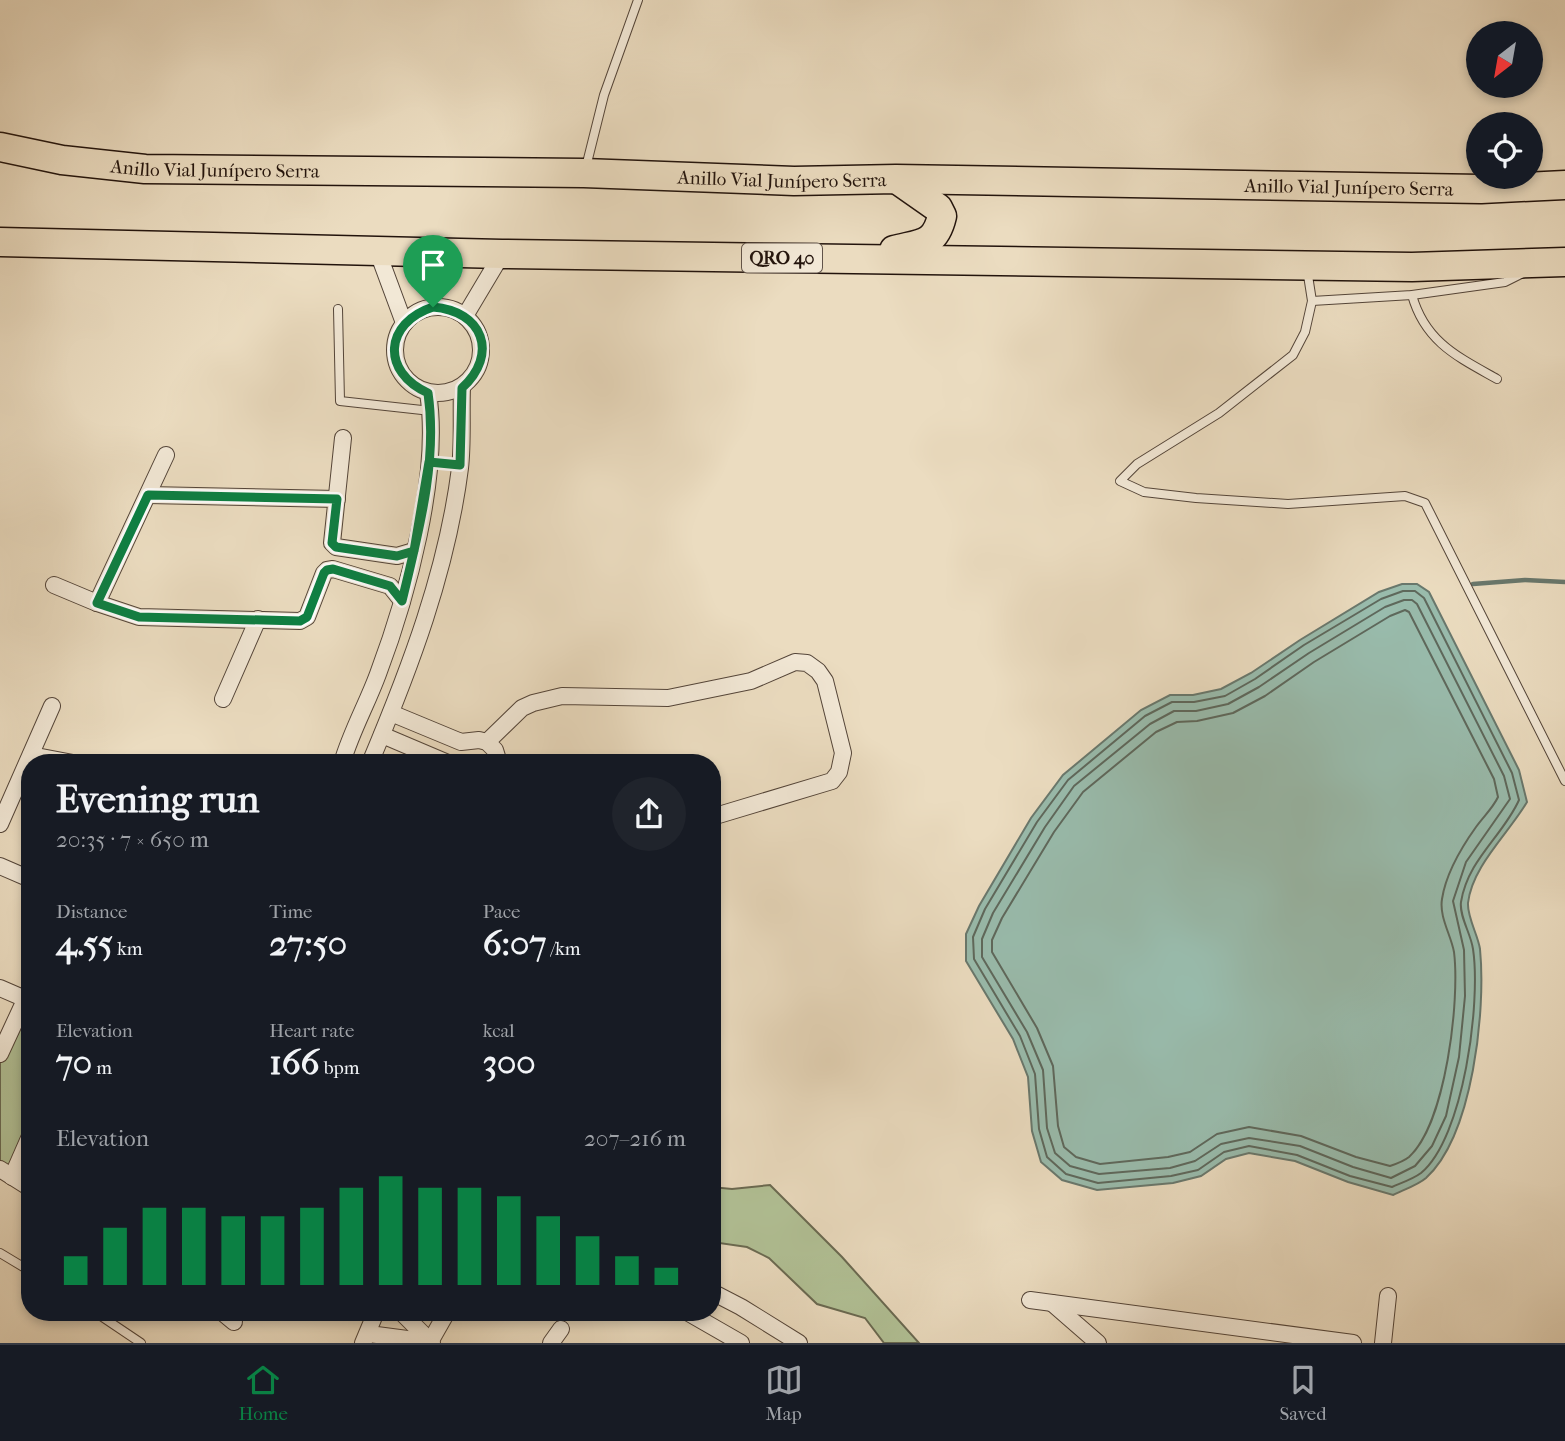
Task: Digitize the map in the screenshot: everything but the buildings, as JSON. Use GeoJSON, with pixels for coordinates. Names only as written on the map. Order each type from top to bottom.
{"type":"FeatureCollection","features":[{"type":"Feature","properties":{"kind":"highway","name":"Anillo Vial Junípero Serra"},"geometry":{"type":"LineString","coordinates":[[0,149],[62,160],[145,169],[584,173],[794,181],[896,179],[1481,189],[1565,185]]}},
{"type":"Feature","properties":{"kind":"highway"},"geometry":{"type":"LineString","coordinates":[[865,259],[930,240],[937,235],[942,216],[938,208],[896,179]]}},
{"type":"Feature","properties":{"kind":"highway","name":"QRO 40"},"geometry":{"type":"LineString","coordinates":[[3,241],[502,254],[1412,267],[1557,262]]}},
{"type":"Feature","properties":{"kind":"street"},"geometry":{"type":"LineString","coordinates":[[377,250],[404,323]]}},
{"type":"Feature","properties":{"kind":"street"},"geometry":{"type":"LineString","coordinates":[[465,316],[502,254]]}},
{"type":"Feature","properties":{"kind":"street"},"geometry":{"type":"LineString","coordinates":[[433,307],[450,308],[465,316],[476,329],[482,344],[481,361],[474,377],[462,388],[445,394],[428,393],[412,386],[401,373],[395,356],[396,339],[404,323],[417,312],[433,307]]}},
{"type":"Feature","properties":{"kind":"street"},"geometry":{"type":"LineString","coordinates":[[374,754],[430,605],[452,524],[460,465],[462,388]]}},
{"type":"Feature","properties":{"kind":"street"},"geometry":{"type":"LineString","coordinates":[[346,754],[378,674],[402,601],[414,551],[429,462],[431,411],[428,393]]}},
{"type":"Feature","properties":{"kind":"street"},"geometry":{"type":"LineString","coordinates":[[343,438],[332,543],[336,547],[397,556],[414,551]]}},
{"type":"Feature","properties":{"kind":"street"},"geometry":{"type":"LineString","coordinates":[[97,603],[166,455]]}},
{"type":"Feature","properties":{"kind":"street"},"geometry":{"type":"LineString","coordinates":[[429,462],[460,465]]}},
{"type":"Feature","properties":{"kind":"street"},"geometry":{"type":"LineString","coordinates":[[148,495],[337,499]]}},
{"type":"Feature","properties":{"kind":"street"},"geometry":{"type":"LineString","coordinates":[[54,585],[139,617],[304,620],[327,570],[333,569],[390,586],[402,601]]}},
{"type":"Feature","properties":{"kind":"street"},"geometry":{"type":"LineString","coordinates":[[223,699],[258,619]]}},
{"type":"Feature","properties":{"kind":"street"},"geometry":{"type":"LineString","coordinates":[[487,742],[523,708],[562,696],[668,698],[751,681],[795,662],[807,663],[818,671],[825,681],[843,753],[839,772],[831,781],[721,814]]}},
{"type":"Feature","properties":{"kind":"street"},"geometry":{"type":"LineString","coordinates":[[31,754],[52,706]]}},
{"type":"Feature","properties":{"kind":"street"},"geometry":{"type":"LineString","coordinates":[[391,713],[461,742],[487,742],[496,754]]}},
{"type":"Feature","properties":{"kind":"street"},"geometry":{"type":"LineString","coordinates":[[382,735],[427,754]]}},
{"type":"Feature","properties":{"kind":"street"},"geometry":{"type":"LineString","coordinates":[[0,824],[21,777]]}},
{"type":"Feature","properties":{"kind":"street"},"geometry":{"type":"LineString","coordinates":[[0,866],[21,875]]}},
{"type":"Feature","properties":{"kind":"street"},"geometry":{"type":"LineString","coordinates":[[0,988],[21,997]]}},
{"type":"Feature","properties":{"kind":"street"},"geometry":{"type":"LineString","coordinates":[[0,1054],[21,1012]]}},
{"type":"Feature","properties":{"kind":"street"},"geometry":{"type":"LineString","coordinates":[[21,1150],[6,1173],[21,1182]]}},
{"type":"Feature","properties":{"kind":"street"},"geometry":{"type":"LineString","coordinates":[[1383,1343],[1388,1296]]}},
{"type":"Feature","properties":{"kind":"street"},"geometry":{"type":"LineString","coordinates":[[721,1297],[799,1343]]}},
{"type":"Feature","properties":{"kind":"street"},"geometry":{"type":"LineString","coordinates":[[1030,1300],[1247,1336],[1353,1343]]}},
{"type":"Feature","properties":{"kind":"street"},"geometry":{"type":"LineString","coordinates":[[1052,1303],[1098,1343]]}},
{"type":"Feature","properties":{"kind":"street"},"geometry":{"type":"LineString","coordinates":[[373,1321],[366,1338],[431,1342]]}},
{"type":"Feature","properties":{"kind":"street"},"geometry":{"type":"LineString","coordinates":[[410,1321],[431,1342]]}},
{"type":"Feature","properties":{"kind":"street"},"geometry":{"type":"LineString","coordinates":[[431,1342],[442,1321]]}},
{"type":"Feature","properties":{"kind":"street"},"geometry":{"type":"LineString","coordinates":[[703,1321],[734,1341]]}},
{"type":"Feature","properties":{"kind":"street"},"geometry":{"type":"LineString","coordinates":[[551,1343],[561,1329]]}},
{"type":"Feature","properties":{"kind":"street"},"geometry":{"type":"LineString","coordinates":[[708,1343],[717,1329]]}},
{"type":"Feature","properties":{"kind":"lane"},"geometry":{"type":"LineString","coordinates":[[584,173],[604,95],[638,0]]}},
{"type":"Feature","properties":{"kind":"lane"},"geometry":{"type":"LineString","coordinates":[[1312,301],[1412,295],[1505,282],[1557,262]]}},
{"type":"Feature","properties":{"kind":"lane"},"geometry":{"type":"LineString","coordinates":[[1306,265],[1312,301],[1305,332],[1293,355],[1219,413],[1137,464],[1121,481],[1144,492],[1196,498],[1288,503],[1405,496],[1425,502],[1565,781]]}},
{"type":"Feature","properties":{"kind":"lane"},"geometry":{"type":"LineString","coordinates":[[1412,295],[1418,314],[1429,333],[1455,355],[1497,379]]}},
{"type":"Feature","properties":{"kind":"lane"},"geometry":{"type":"LineString","coordinates":[[338,310],[340,401],[431,411]]}},
{"type":"Feature","properties":{"kind":"lane"},"geometry":{"type":"LineString","coordinates":[[0,1253],[21,1266]]}},
{"type":"Feature","properties":{"kind":"lane"},"geometry":{"type":"LineString","coordinates":[[108,1321],[141,1343]]}},
{"type":"Feature","properties":{"kind":"shaded area"},"geometry":{"type":"Polygon","coordinates":[[[21,1017],[21,1156],[12,1177],[0,1169],[0,1054],[21,1017]]]}},
{"type":"Feature","properties":{"kind":"shaded area"},"geometry":{"type":"Polygon","coordinates":[[[770,1185],[842,1257],[919,1343],[884,1343],[865,1318],[817,1304],[769,1258],[747,1247],[721,1243],[721,1188],[770,1185]]]}},
{"type":"Feature","properties":{"kind":"water"},"geometry":{"type":"Polygon","coordinates":[[[1402,584],[1417,584],[1429,592],[1519,770],[1527,802],[1492,850],[1471,889],[1468,908],[1480,949],[1481,1004],[1478,1037],[1465,1103],[1455,1133],[1442,1158],[1423,1181],[1393,1195],[1348,1182],[1295,1161],[1249,1153],[1226,1159],[1201,1176],[1173,1183],[1097,1190],[1062,1180],[1041,1162],[1032,1131],[1028,1077],[1013,1039],[966,961],[966,934],[979,906],[1031,818],[1063,775],[1141,710],[1170,695],[1193,695],[1221,689],[1379,592],[1402,584]]]}},
{"type":"Feature","properties":{"kind":"waterway"},"geometry":{"type":"LineString","coordinates":[[1473,584],[1525,580],[1565,582]]}},
{"type":"Feature","properties":{"kind":"route"},"geometry":{"type":"LineString","coordinates":[[433,307],[417,312],[404,323],[396,339],[395,356],[401,373],[412,386],[428,393],[431,411],[429,462],[421,518],[414,551],[402,601],[390,586],[333,569],[324,573],[307,617],[300,621],[139,617],[97,603],[148,495],[337,499],[332,536],[332,543],[336,547],[397,556],[414,551],[429,462],[460,465],[462,388],[474,377],[481,361],[482,344],[476,329],[465,316],[450,308],[433,307]]}}]}
